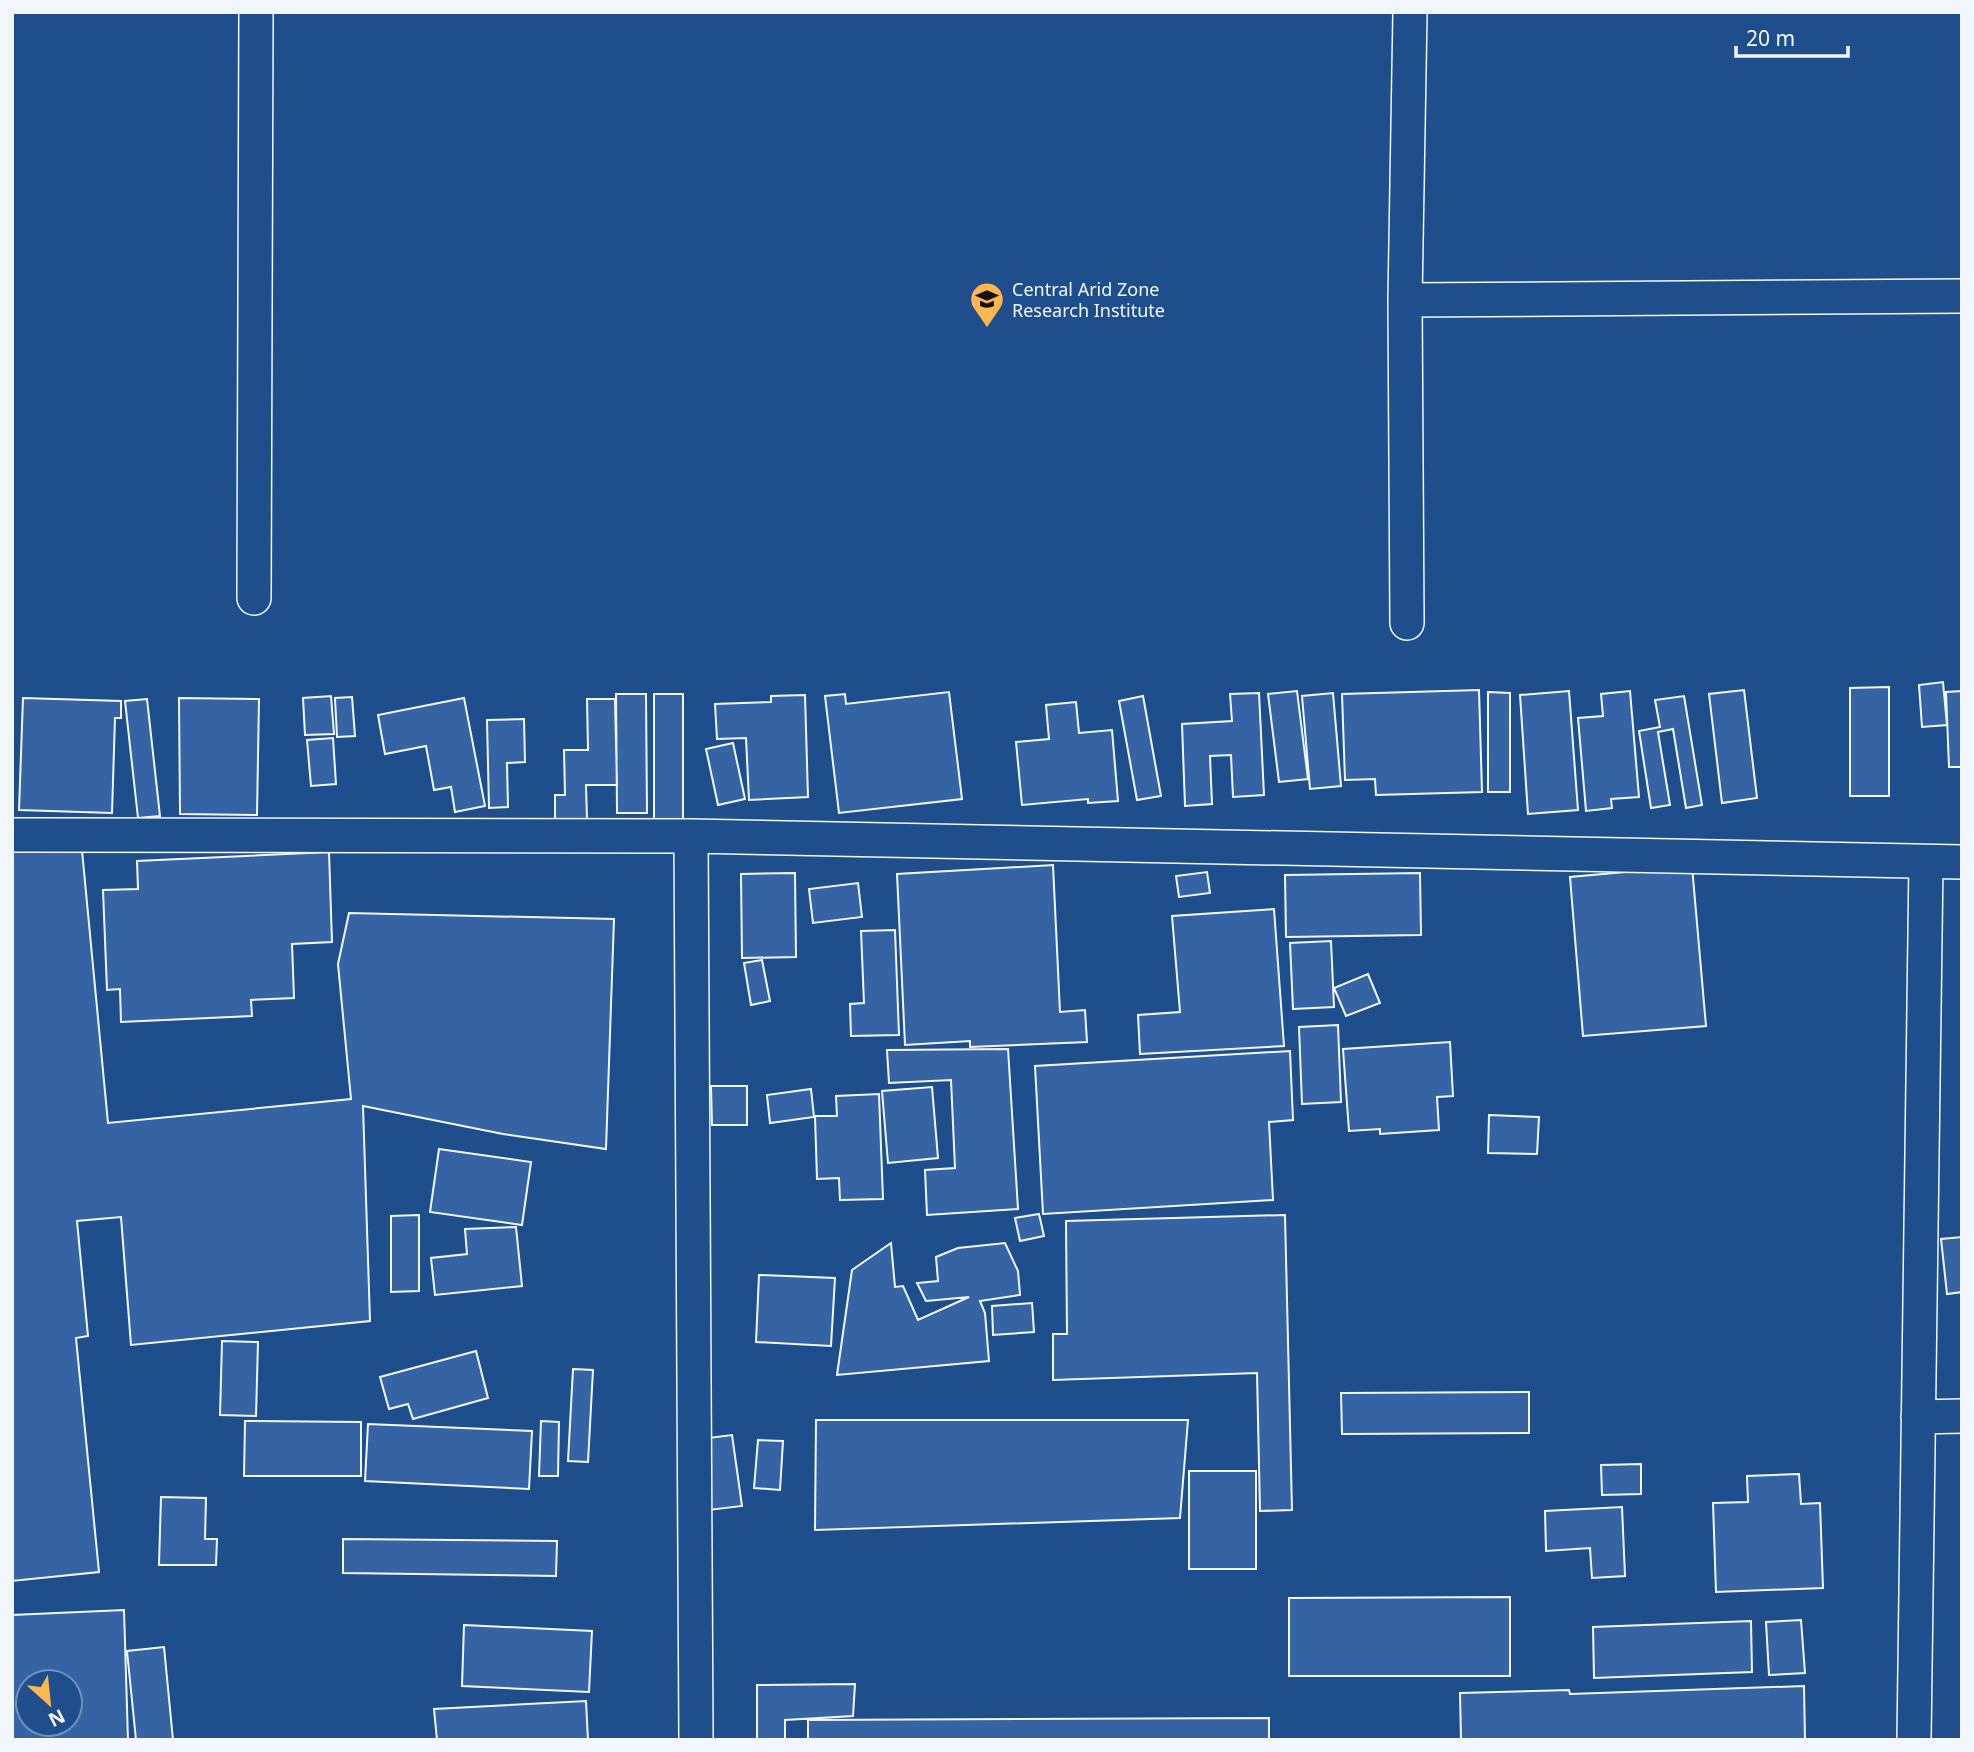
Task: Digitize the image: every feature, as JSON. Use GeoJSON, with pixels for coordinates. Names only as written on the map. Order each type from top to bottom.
{"type":"FeatureCollection","features":[{"type":"Feature","properties":{"kind":"street"},"geometry":{"type":"LineString","coordinates":[[254,598],[256,12]]}},
{"type":"Feature","properties":{"kind":"street"},"geometry":{"type":"LineString","coordinates":[[1407,623],[1405,300],[1410,12]]}},
{"type":"Feature","properties":{"kind":"street"},"geometry":{"type":"LineString","coordinates":[[1405,300],[1962,296]]}},
{"type":"Feature","properties":{"kind":"street"},"geometry":{"type":"LineString","coordinates":[[12,835],[691,835],[1962,862]]}},
{"type":"Feature","properties":{"kind":"street"},"geometry":{"type":"LineString","coordinates":[[691,835],[696,1740]]}},
{"type":"Feature","properties":{"kind":"street"},"geometry":{"type":"LineString","coordinates":[[1914,1740],[1926,862]]}},
{"type":"Feature","properties":{"kind":"street"},"geometry":{"type":"LineString","coordinates":[[1918,1417],[1962,1416]]}},
{"type":"Feature","properties":{"kind":"building"},"geometry":{"type":"Polygon","coordinates":[[[1943,682],[1947,725],[1922,727],[1919,685],[1943,682]]]}},
{"type":"Feature","properties":{"kind":"building"},"geometry":{"type":"Polygon","coordinates":[[[1889,687],[1889,796],[1850,796],[1850,688],[1889,687]]]}},
{"type":"Feature","properties":{"kind":"building"},"geometry":{"type":"Polygon","coordinates":[[[1479,690],[1482,792],[1376,795],[1375,779],[1345,780],[1342,694],[1479,690]]]}},
{"type":"Feature","properties":{"kind":"building"},"geometry":{"type":"Polygon","coordinates":[[[1744,690],[1757,798],[1722,803],[1709,694],[1744,690]]]}},
{"type":"Feature","properties":{"kind":"building"},"geometry":{"type":"Polygon","coordinates":[[[1297,691],[1308,779],[1279,782],[1268,694],[1297,691]]]}},
{"type":"Feature","properties":{"kind":"building"},"geometry":{"type":"Polygon","coordinates":[[[1569,691],[1578,810],[1528,814],[1520,695],[1569,691]]]}},
{"type":"Feature","properties":{"kind":"building"},"geometry":{"type":"Polygon","coordinates":[[[1630,691],[1639,797],[1611,799],[1612,808],[1586,811],[1578,718],[1603,716],[1601,694],[1630,691]]]}},
{"type":"Feature","properties":{"kind":"building"},"geometry":{"type":"Polygon","coordinates":[[[1962,691],[1962,767],[1949,767],[1946,692],[1962,691]]]}},
{"type":"Feature","properties":{"kind":"building"},"geometry":{"type":"Polygon","coordinates":[[[949,692],[962,799],[839,813],[825,696],[845,694],[846,704],[949,692]]]}},
{"type":"Feature","properties":{"kind":"building"},"geometry":{"type":"Polygon","coordinates":[[[1488,692],[1510,693],[1510,792],[1488,792],[1488,692]]]}},
{"type":"Feature","properties":{"kind":"building"},"geometry":{"type":"Polygon","coordinates":[[[1259,693],[1264,795],[1233,797],[1231,755],[1210,756],[1212,804],[1185,806],[1182,724],[1232,721],[1230,694],[1259,693]]]}},
{"type":"Feature","properties":{"kind":"building"},"geometry":{"type":"Polygon","coordinates":[[[1333,693],[1341,786],[1310,789],[1302,696],[1333,693]]]}},
{"type":"Feature","properties":{"kind":"building"},"geometry":{"type":"Polygon","coordinates":[[[616,694],[646,694],[647,813],[617,813],[616,694]]]}},
{"type":"Feature","properties":{"kind":"building"},"geometry":{"type":"Polygon","coordinates":[[[654,694],[683,694],[683,819],[654,819],[654,694]]]}},
{"type":"Feature","properties":{"kind":"building"},"geometry":{"type":"Polygon","coordinates":[[[805,695],[808,797],[749,800],[746,738],[717,739],[715,704],[771,702],[771,696],[805,695]]]}},
{"type":"Feature","properties":{"kind":"building"},"geometry":{"type":"Polygon","coordinates":[[[331,696],[334,734],[305,735],[303,698],[331,696]]]}},
{"type":"Feature","properties":{"kind":"building"},"geometry":{"type":"Polygon","coordinates":[[[1143,696],[1161,796],[1137,800],[1119,701],[1143,696]]]}},
{"type":"Feature","properties":{"kind":"building"},"geometry":{"type":"Polygon","coordinates":[[[1684,696],[1702,805],[1686,808],[1673,729],[1658,732],[1670,805],[1651,808],[1639,731],[1660,727],[1655,700],[1684,696]]]}},
{"type":"Feature","properties":{"kind":"building"},"geometry":{"type":"Polygon","coordinates":[[[352,697],[355,736],[337,737],[335,698],[352,697]]]}},
{"type":"Feature","properties":{"kind":"building"},"geometry":{"type":"Polygon","coordinates":[[[23,698],[121,701],[121,718],[115,718],[112,813],[19,810],[23,698]]]}},
{"type":"Feature","properties":{"kind":"building"},"geometry":{"type":"Polygon","coordinates":[[[179,698],[259,699],[257,815],[180,814],[179,698]]]}},
{"type":"Feature","properties":{"kind":"building"},"geometry":{"type":"Polygon","coordinates":[[[464,698],[485,806],[455,812],[451,787],[434,790],[426,746],[385,754],[378,715],[464,698]]]}},
{"type":"Feature","properties":{"kind":"building"},"geometry":{"type":"Polygon","coordinates":[[[147,699],[160,816],[138,818],[125,701],[147,699]]]}},
{"type":"Feature","properties":{"kind":"building"},"geometry":{"type":"Polygon","coordinates":[[[587,699],[615,699],[617,785],[586,785],[587,819],[555,819],[555,795],[565,795],[564,750],[588,750],[587,699]]]}},
{"type":"Feature","properties":{"kind":"building"},"geometry":{"type":"Polygon","coordinates":[[[1076,702],[1079,733],[1112,730],[1118,801],[1088,803],[1088,799],[1022,805],[1016,742],[1049,739],[1046,705],[1076,702]]]}},
{"type":"Feature","properties":{"kind":"building"},"geometry":{"type":"Polygon","coordinates":[[[524,719],[525,762],[507,763],[508,807],[489,808],[487,720],[524,719]]]}},
{"type":"Feature","properties":{"kind":"building"},"geometry":{"type":"Polygon","coordinates":[[[333,738],[336,784],[311,786],[307,740],[333,738]]]}},
{"type":"Feature","properties":{"kind":"building"},"geometry":{"type":"Polygon","coordinates":[[[733,743],[745,799],[718,805],[706,749],[733,743]]]}},
{"type":"Feature","properties":{"kind":"building"},"geometry":{"type":"Polygon","coordinates":[[[81,840],[108,1123],[351,1099],[338,964],[349,913],[614,919],[606,1149],[503,1134],[363,1106],[370,1321],[131,1345],[121,1217],[77,1221],[88,1336],[76,1338],[99,1572],[12,1581],[12,842],[81,840]]]}},
{"type":"Feature","properties":{"kind":"building"},"geometry":{"type":"Polygon","coordinates":[[[329,852],[332,942],[292,944],[294,998],[251,1000],[252,1016],[121,1022],[120,989],[107,990],[103,890],[138,889],[137,861],[329,852]]]}},
{"type":"Feature","properties":{"kind":"building"},"geometry":{"type":"Polygon","coordinates":[[[1053,865],[1060,1012],[1085,1010],[1087,1042],[970,1047],[970,1041],[905,1045],[897,874],[1053,865]]]}},
{"type":"Feature","properties":{"kind":"building"},"geometry":{"type":"Polygon","coordinates":[[[1692,866],[1706,1026],[1583,1036],[1570,877],[1692,866]]]}},
{"type":"Feature","properties":{"kind":"building"},"geometry":{"type":"Polygon","coordinates":[[[1207,872],[1210,893],[1179,897],[1176,876],[1207,872]]]}},
{"type":"Feature","properties":{"kind":"building"},"geometry":{"type":"Polygon","coordinates":[[[795,873],[796,957],[742,958],[741,874],[795,873]]]}},
{"type":"Feature","properties":{"kind":"building"},"geometry":{"type":"Polygon","coordinates":[[[1420,873],[1421,935],[1286,937],[1285,875],[1420,873]]]}},
{"type":"Feature","properties":{"kind":"building"},"geometry":{"type":"Polygon","coordinates":[[[858,883],[862,917],[813,923],[809,889],[858,883]]]}},
{"type":"Feature","properties":{"kind":"building"},"geometry":{"type":"Polygon","coordinates":[[[1274,909],[1284,1046],[1140,1054],[1138,1015],[1180,1012],[1172,916],[1274,909]]]}},
{"type":"Feature","properties":{"kind":"building"},"geometry":{"type":"Polygon","coordinates":[[[895,930],[899,1035],[851,1036],[850,1004],[864,1003],[861,931],[895,930]]]}},
{"type":"Feature","properties":{"kind":"building"},"geometry":{"type":"Polygon","coordinates":[[[1331,941],[1334,1007],[1293,1009],[1290,943],[1331,941]]]}},
{"type":"Feature","properties":{"kind":"building"},"geometry":{"type":"Polygon","coordinates":[[[762,960],[770,1001],[751,1005],[744,963],[762,960]]]}},
{"type":"Feature","properties":{"kind":"building"},"geometry":{"type":"Polygon","coordinates":[[[1368,974],[1380,1003],[1346,1016],[1334,988],[1368,974]]]}},
{"type":"Feature","properties":{"kind":"building"},"geometry":{"type":"Polygon","coordinates":[[[1338,1025],[1341,1102],[1302,1104],[1299,1027],[1338,1025]]]}},
{"type":"Feature","properties":{"kind":"building"},"geometry":{"type":"Polygon","coordinates":[[[1450,1042],[1453,1096],[1437,1097],[1439,1130],[1380,1134],[1380,1129],[1349,1131],[1343,1049],[1450,1042]]]}},
{"type":"Feature","properties":{"kind":"building"},"geometry":{"type":"Polygon","coordinates":[[[1008,1049],[1018,1209],[927,1215],[925,1170],[955,1168],[951,1080],[889,1083],[887,1050],[1008,1049]]]}},
{"type":"Feature","properties":{"kind":"building"},"geometry":{"type":"Polygon","coordinates":[[[1290,1051],[1293,1120],[1269,1122],[1273,1200],[1043,1214],[1035,1066],[1290,1051]]]}},
{"type":"Feature","properties":{"kind":"building"},"geometry":{"type":"Polygon","coordinates":[[[711,1086],[747,1086],[747,1125],[712,1125],[711,1086]]]}},
{"type":"Feature","properties":{"kind":"building"},"geometry":{"type":"Polygon","coordinates":[[[932,1087],[938,1158],[888,1163],[882,1091],[932,1087]]]}},
{"type":"Feature","properties":{"kind":"building"},"geometry":{"type":"Polygon","coordinates":[[[811,1089],[814,1117],[770,1123],[767,1095],[811,1089]]]}},
{"type":"Feature","properties":{"kind":"building"},"geometry":{"type":"Polygon","coordinates":[[[879,1094],[883,1199],[840,1200],[839,1178],[817,1179],[815,1116],[837,1116],[836,1096],[879,1094]]]}},
{"type":"Feature","properties":{"kind":"building"},"geometry":{"type":"Polygon","coordinates":[[[1489,1115],[1539,1117],[1537,1154],[1488,1153],[1489,1115]]]}},
{"type":"Feature","properties":{"kind":"building"},"geometry":{"type":"Polygon","coordinates":[[[439,1149],[531,1162],[522,1225],[430,1212],[439,1149]]]}},
{"type":"Feature","properties":{"kind":"building"},"geometry":{"type":"Polygon","coordinates":[[[1039,1214],[1044,1236],[1020,1241],[1015,1218],[1039,1214]]]}},
{"type":"Feature","properties":{"kind":"building"},"geometry":{"type":"Polygon","coordinates":[[[419,1215],[419,1291],[391,1292],[391,1216],[419,1215]]]}},
{"type":"Feature","properties":{"kind":"building"},"geometry":{"type":"Polygon","coordinates":[[[1285,1215],[1292,1510],[1260,1511],[1257,1373],[1053,1380],[1053,1334],[1067,1334],[1066,1221],[1285,1215]]]}},
{"type":"Feature","properties":{"kind":"building"},"geometry":{"type":"Polygon","coordinates":[[[516,1227],[522,1286],[435,1295],[431,1258],[467,1254],[465,1229],[516,1227]]]}},
{"type":"Feature","properties":{"kind":"building"},"geometry":{"type":"Polygon","coordinates":[[[1962,1237],[1962,1292],[1947,1294],[1941,1239],[1962,1237]]]}},
{"type":"Feature","properties":{"kind":"building"},"geometry":{"type":"Polygon","coordinates":[[[891,1243],[895,1287],[903,1286],[918,1320],[969,1297],[926,1301],[917,1283],[938,1281],[936,1257],[958,1248],[1005,1243],[1018,1271],[1020,1295],[980,1301],[985,1313],[989,1361],[837,1375],[852,1270],[891,1243]]]}},
{"type":"Feature","properties":{"kind":"building"},"geometry":{"type":"Polygon","coordinates":[[[759,1275],[835,1278],[831,1346],[756,1342],[759,1275]]]}},
{"type":"Feature","properties":{"kind":"building"},"geometry":{"type":"Polygon","coordinates":[[[1032,1303],[1034,1332],[993,1335],[992,1306],[1032,1303]]]}},
{"type":"Feature","properties":{"kind":"building"},"geometry":{"type":"Polygon","coordinates":[[[222,1341],[258,1342],[256,1416],[220,1415],[222,1341]]]}},
{"type":"Feature","properties":{"kind":"building"},"geometry":{"type":"Polygon","coordinates":[[[476,1351],[488,1398],[413,1419],[408,1404],[389,1409],[380,1377],[476,1351]]]}},
{"type":"Feature","properties":{"kind":"building"},"geometry":{"type":"Polygon","coordinates":[[[573,1369],[593,1370],[588,1462],[568,1461],[573,1369]]]}},
{"type":"Feature","properties":{"kind":"building"},"geometry":{"type":"Polygon","coordinates":[[[1529,1392],[1529,1433],[1342,1434],[1341,1393],[1529,1392]]]}},
{"type":"Feature","properties":{"kind":"building"},"geometry":{"type":"Polygon","coordinates":[[[816,1420],[1188,1420],[1180,1518],[815,1530],[816,1420]]]}},
{"type":"Feature","properties":{"kind":"building"},"geometry":{"type":"Polygon","coordinates":[[[245,1421],[361,1422],[361,1476],[244,1476],[245,1421]]]}},
{"type":"Feature","properties":{"kind":"building"},"geometry":{"type":"Polygon","coordinates":[[[541,1421],[559,1422],[558,1476],[539,1476],[541,1421]]]}},
{"type":"Feature","properties":{"kind":"building"},"geometry":{"type":"Polygon","coordinates":[[[368,1424],[532,1431],[529,1489],[365,1481],[368,1424]]]}},
{"type":"Feature","properties":{"kind":"building"},"geometry":{"type":"Polygon","coordinates":[[[732,1435],[742,1506],[709,1510],[700,1439],[732,1435]]]}},
{"type":"Feature","properties":{"kind":"building"},"geometry":{"type":"Polygon","coordinates":[[[758,1440],[783,1441],[780,1490],[754,1488],[758,1440]]]}},
{"type":"Feature","properties":{"kind":"building"},"geometry":{"type":"Polygon","coordinates":[[[1641,1464],[1641,1494],[1602,1495],[1601,1465],[1641,1464]]]}},
{"type":"Feature","properties":{"kind":"building"},"geometry":{"type":"Polygon","coordinates":[[[1189,1471],[1256,1471],[1256,1569],[1189,1569],[1189,1471]]]}},
{"type":"Feature","properties":{"kind":"building"},"geometry":{"type":"Polygon","coordinates":[[[1799,1474],[1801,1504],[1820,1503],[1823,1588],[1716,1592],[1713,1503],[1748,1502],[1747,1476],[1799,1474]]]}},
{"type":"Feature","properties":{"kind":"building"},"geometry":{"type":"Polygon","coordinates":[[[161,1497],[206,1498],[205,1539],[217,1539],[216,1565],[159,1565],[161,1497]]]}},
{"type":"Feature","properties":{"kind":"building"},"geometry":{"type":"Polygon","coordinates":[[[1622,1507],[1625,1576],[1592,1578],[1590,1548],[1546,1551],[1545,1511],[1622,1507]]]}},
{"type":"Feature","properties":{"kind":"building"},"geometry":{"type":"Polygon","coordinates":[[[343,1539],[557,1541],[556,1576],[343,1573],[343,1539]]]}},
{"type":"Feature","properties":{"kind":"building"},"geometry":{"type":"Polygon","coordinates":[[[1510,1597],[1510,1676],[1289,1676],[1289,1598],[1510,1597]]]}},
{"type":"Feature","properties":{"kind":"building"},"geometry":{"type":"Polygon","coordinates":[[[124,1610],[128,1740],[12,1740],[12,1615],[124,1610]]]}},
{"type":"Feature","properties":{"kind":"building"},"geometry":{"type":"Polygon","coordinates":[[[1801,1620],[1805,1673],[1769,1675],[1766,1622],[1801,1620]]]}},
{"type":"Feature","properties":{"kind":"building"},"geometry":{"type":"Polygon","coordinates":[[[1751,1621],[1752,1672],[1594,1678],[1593,1627],[1751,1621]]]}},
{"type":"Feature","properties":{"kind":"building"},"geometry":{"type":"Polygon","coordinates":[[[464,1625],[592,1631],[589,1692],[462,1686],[464,1625]]]}},
{"type":"Feature","properties":{"kind":"building"},"geometry":{"type":"Polygon","coordinates":[[[164,1647],[173,1740],[136,1740],[127,1651],[164,1647]]]}},
{"type":"Feature","properties":{"kind":"building"},"geometry":{"type":"Polygon","coordinates":[[[855,1684],[853,1716],[785,1720],[785,1740],[757,1740],[757,1685],[855,1684]]]}},
{"type":"Feature","properties":{"kind":"building"},"geometry":{"type":"Polygon","coordinates":[[[1804,1686],[1805,1740],[1461,1740],[1460,1693],[1569,1690],[1570,1694],[1804,1686]]]}},
{"type":"Feature","properties":{"kind":"building"},"geometry":{"type":"Polygon","coordinates":[[[586,1701],[588,1740],[437,1740],[434,1709],[586,1701]]]}},
{"type":"Feature","properties":{"kind":"building"},"geometry":{"type":"Polygon","coordinates":[[[1269,1718],[1269,1740],[808,1740],[808,1720],[1269,1718]]]}},
{"type":"Feature","properties":{"kind":"place","name":"Central Arid Zone Research Institute"},"geometry":{"type":"Point","coordinates":[987,329]}}]}
